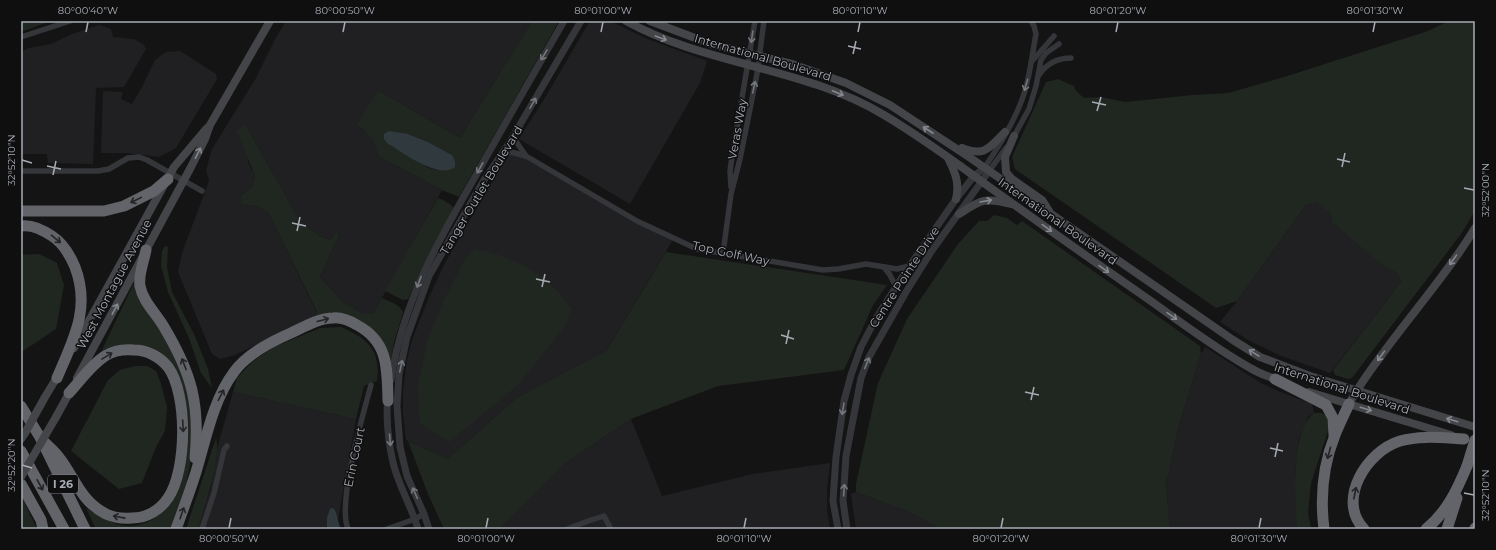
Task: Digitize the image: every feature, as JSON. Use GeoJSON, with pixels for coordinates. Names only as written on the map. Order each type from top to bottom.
{"type":"FeatureCollection","features":[{"type":"Feature","properties":{"kind":"highway"},"geometry":{"type":"LineString","coordinates":[[21,211],[104,210],[124,206],[154,191],[169,176]]}},
{"type":"Feature","properties":{"kind":"highway"},"geometry":{"type":"LineString","coordinates":[[21,226],[26,225],[44,231],[59,240],[71,258],[79,278],[82,302],[79,326],[57,378]]}},
{"type":"Feature","properties":{"kind":"highway"},"geometry":{"type":"LineString","coordinates":[[146,250],[140,276],[140,285],[143,296],[161,322],[183,361],[192,388],[196,408],[197,436],[195,460],[187,498]]}},
{"type":"Feature","properties":{"kind":"highway"},"geometry":{"type":"LineString","coordinates":[[176,529],[192,485],[218,402],[226,386],[234,372],[250,357],[270,342],[320,320],[334,318],[351,322],[366,329],[380,346],[385,358],[388,401]]}},
{"type":"Feature","properties":{"kind":"highway"},"geometry":{"type":"LineString","coordinates":[[42,439],[59,457],[77,488],[87,500],[106,514],[116,518],[138,518],[148,515],[156,510],[169,497],[176,481],[179,469],[183,443],[183,430],[178,394],[175,382],[168,367],[156,357],[140,350],[117,351],[105,356],[91,368],[69,393]]}},
{"type":"Feature","properties":{"kind":"highway"},"geometry":{"type":"LineString","coordinates":[[1275,379],[1326,405],[1333,418],[1334,435]]}},
{"type":"Feature","properties":{"kind":"highway"},"geometry":{"type":"LineString","coordinates":[[1324,529],[1322,485],[1334,435],[1349,404]]}},
{"type":"Feature","properties":{"kind":"highway","name":"I 26"},"geometry":{"type":"LineString","coordinates":[[21,406],[42,439],[85,529]]}},
{"type":"Feature","properties":{"kind":"highway"},"geometry":{"type":"LineString","coordinates":[[1364,529],[1354,512],[1353,506],[1355,490],[1362,472],[1379,453],[1399,441],[1417,438],[1472,440],[1467,466],[1447,529]]}},
{"type":"Feature","properties":{"kind":"highway","name":"I 26"},"geometry":{"type":"LineString","coordinates":[[21,451],[64,529]]}},
{"type":"Feature","properties":{"kind":"highway"},"geometry":{"type":"LineString","coordinates":[[1426,529],[1439,517],[1453,498],[1467,466]]}},
{"type":"Feature","properties":{"kind":"highway"},"geometry":{"type":"LineString","coordinates":[[21,484],[41,520],[43,529]]}},
{"type":"Feature","properties":{"kind":"main road","name":"West Montague Avenue"},"geometry":{"type":"LineString","coordinates":[[21,477],[56,417],[146,250],[205,140],[210,125],[270,21]]}},
{"type":"Feature","properties":{"kind":"main road","name":"International Boulevard"},"geometry":{"type":"LineString","coordinates":[[626,21],[648,33],[711,56],[793,76],[838,92],[883,114],[946,156],[1126,284],[1253,370],[1315,394],[1472,440]]}},
{"type":"Feature","properties":{"kind":"main road","name":"International Boulevard"},"geometry":{"type":"LineString","coordinates":[[650,21],[711,44],[792,64],[846,83],[890,105],[1260,357],[1310,376],[1356,391],[1475,427]]}},
{"type":"Feature","properties":{"kind":"main road","name":"West Montague Avenue"},"geometry":{"type":"LineString","coordinates":[[23,436],[57,378],[169,176],[179,160],[210,125]]}},
{"type":"Feature","properties":{"kind":"main road"},"geometry":{"type":"LineString","coordinates":[[949,144],[970,152],[982,152],[1005,132]]}},
{"type":"Feature","properties":{"kind":"main road"},"geometry":{"type":"LineString","coordinates":[[1014,136],[1005,157],[1006,172],[1012,179],[1042,200],[1052,215]]}},
{"type":"Feature","properties":{"kind":"main road"},"geometry":{"type":"LineString","coordinates":[[946,156],[957,177],[958,186],[956,199]]}},
{"type":"Feature","properties":{"kind":"main road"},"geometry":{"type":"LineString","coordinates":[[959,214],[976,203],[986,200],[994,200],[1015,206]]}},
{"type":"Feature","properties":{"kind":"main road"},"geometry":{"type":"LineString","coordinates":[[1349,404],[1356,391],[1475,228]]}},
{"type":"Feature","properties":{"kind":"street"},"geometry":{"type":"LineString","coordinates":[[21,38],[70,21]]}},
{"type":"Feature","properties":{"kind":"street","name":"Tanger Outlet Boulevard"},"geometry":{"type":"LineString","coordinates":[[418,529],[398,479],[390,447],[387,409],[393,362],[400,334],[422,273],[496,138],[564,21]]}},
{"type":"Feature","properties":{"kind":"street","name":"Tanger Outlet Boulevard"},"geometry":{"type":"LineString","coordinates":[[429,529],[407,476],[400,447],[397,406],[400,366],[407,337],[429,276],[484,180],[513,137],[581,21]]}},
{"type":"Feature","properties":{"kind":"street","name":"Veras Way"},"geometry":{"type":"LineString","coordinates":[[731,194],[731,164],[755,21]]}},
{"type":"Feature","properties":{"kind":"street","name":"Veras Way"},"geometry":{"type":"LineString","coordinates":[[723,253],[731,194],[740,159],[764,21]]}},
{"type":"Feature","properties":{"kind":"street"},"geometry":{"type":"LineString","coordinates":[[986,170],[1021,100],[1027,84],[1032,64],[1036,34],[1031,21]]}},
{"type":"Feature","properties":{"kind":"street"},"geometry":{"type":"LineString","coordinates":[[1032,64],[1036,56],[1054,36]]}},
{"type":"Feature","properties":{"kind":"street"},"geometry":{"type":"LineString","coordinates":[[986,170],[1014,136],[1029,109],[1036,86],[1039,68],[1044,56],[1059,44]]}},
{"type":"Feature","properties":{"kind":"street"},"geometry":{"type":"LineString","coordinates":[[1038,77],[1042,69],[1050,63],[1060,58],[1071,58]]}},
{"type":"Feature","properties":{"kind":"street","name":"Top Golf Way"},"geometry":{"type":"LineString","coordinates":[[513,137],[526,156]]}},
{"type":"Feature","properties":{"kind":"street","name":"Top Golf Way"},"geometry":{"type":"LineString","coordinates":[[501,155],[511,152],[526,156],[637,221],[697,249],[823,270],[866,264],[897,269],[909,266]]}},
{"type":"Feature","properties":{"kind":"street"},"geometry":{"type":"LineString","coordinates":[[21,171],[98,171],[109,169],[128,158],[136,157],[147,160],[169,176],[202,190]]}},
{"type":"Feature","properties":{"kind":"street","name":"Centre Pointe Drive"},"geometry":{"type":"LineString","coordinates":[[838,529],[833,501],[836,457],[844,401],[853,368],[861,347],[875,320],[896,286],[956,199],[974,176],[986,170]]}},
{"type":"Feature","properties":{"kind":"street","name":"Centre Pointe Drive"},"geometry":{"type":"LineString","coordinates":[[847,529],[843,501],[846,456],[861,378],[869,357],[896,308],[931,252],[982,182],[986,170]]}},
{"type":"Feature","properties":{"kind":"street"},"geometry":{"type":"LineString","coordinates":[[884,267],[896,286]]}},
{"type":"Feature","properties":{"kind":"street","name":"Erin Court"},"geometry":{"type":"LineString","coordinates":[[348,529],[345,519],[346,496],[354,450],[371,385]]}},
{"type":"Feature","properties":{"kind":"street"},"geometry":{"type":"LineString","coordinates":[[202,529],[214,493],[224,450],[227,446]]}},
{"type":"Feature","properties":{"kind":"street"},"geometry":{"type":"LineString","coordinates":[[387,529],[415,519],[424,514]]}},
{"type":"Feature","properties":{"kind":"street"},"geometry":{"type":"LineString","coordinates":[[567,529],[604,516],[611,529]]}},
{"type":"Feature","properties":{"kind":"shaded area"},"geometry":{"type":"Polygon","coordinates":[[[21,21],[50,21],[21,32],[21,21]]]}},
{"type":"Feature","properties":{"kind":"shaded area"},"geometry":{"type":"Polygon","coordinates":[[[286,21],[532,21],[460,138],[378,90],[358,126],[368,133],[378,147],[378,156],[442,190],[373,314],[363,314],[342,301],[320,277],[340,233],[336,232],[330,240],[318,235],[300,221],[245,124],[248,162],[255,176],[252,187],[248,192],[244,193],[245,205],[257,206],[268,212],[317,313],[314,317],[235,355],[220,359],[212,354],[178,272],[182,253],[209,181],[206,170],[212,149],[256,78],[275,39],[286,21]]]}},
{"type":"Feature","properties":{"kind":"shaded area"},"geometry":{"type":"Polygon","coordinates":[[[532,21],[559,21],[459,197],[442,190],[378,156],[376,146],[372,138],[357,125],[378,90],[460,138],[532,21]],[[408,134],[388,144],[429,168],[437,170],[452,155],[428,142],[408,134]]]}},
{"type":"Feature","properties":{"kind":"shaded area"},"geometry":{"type":"Polygon","coordinates":[[[590,21],[610,21],[645,38],[707,61],[700,83],[630,204],[519,139],[590,21]]]}},
{"type":"Feature","properties":{"kind":"shaded area"},"geometry":{"type":"Polygon","coordinates":[[[1449,21],[1475,21],[1475,211],[1461,234],[1352,378],[1348,379],[1335,375],[1333,370],[1401,282],[1398,274],[1384,266],[1332,222],[1332,214],[1317,202],[1306,205],[1237,301],[1216,308],[1015,169],[1012,157],[1046,82],[1058,79],[1074,86],[1076,91],[1084,98],[1101,97],[1125,102],[1228,93],[1281,78],[1428,31],[1449,21]]]}},
{"type":"Feature","properties":{"kind":"shaded area"},"geometry":{"type":"Polygon","coordinates":[[[99,25],[111,29],[113,37],[134,39],[144,45],[146,49],[124,87],[96,88],[93,164],[48,163],[47,154],[21,154],[21,52],[29,48],[51,44],[72,34],[99,25]]]}},
{"type":"Feature","properties":{"kind":"shaded area"},"geometry":{"type":"Polygon","coordinates":[[[180,51],[216,74],[217,79],[176,148],[159,157],[126,153],[101,153],[103,91],[123,92],[121,99],[132,104],[155,60],[166,52],[180,51]]]}},
{"type":"Feature","properties":{"kind":"shaded area"},"geometry":{"type":"Polygon","coordinates":[[[245,124],[300,221],[318,235],[330,240],[336,232],[340,233],[320,277],[342,301],[363,314],[373,314],[382,298],[397,305],[403,312],[394,342],[390,367],[366,326],[314,317],[317,312],[268,212],[257,206],[245,205],[241,203],[241,196],[252,187],[255,176],[237,132],[245,124]]]}},
{"type":"Feature","properties":{"kind":"shaded area"},"geometry":{"type":"Polygon","coordinates":[[[389,131],[408,134],[428,142],[452,155],[455,161],[455,167],[448,170],[439,170],[430,168],[411,158],[388,144],[384,139],[384,134],[389,131]]]}},
{"type":"Feature","properties":{"kind":"shaded area"},"geometry":{"type":"Polygon","coordinates":[[[511,152],[526,156],[637,221],[674,238],[607,350],[516,398],[448,459],[406,440],[403,414],[403,391],[407,360],[412,340],[429,297],[445,263],[511,152]]]}},
{"type":"Feature","properties":{"kind":"shaded area"},"geometry":{"type":"Polygon","coordinates":[[[438,198],[445,201],[454,209],[408,299],[403,300],[385,291],[438,198]]]}},
{"type":"Feature","properties":{"kind":"shaded area"},"geometry":{"type":"Polygon","coordinates":[[[1317,202],[1327,208],[1384,266],[1398,274],[1401,282],[1330,373],[1281,356],[1248,340],[1220,322],[1237,301],[1306,205],[1317,202]]]}},
{"type":"Feature","properties":{"kind":"shaded area"},"geometry":{"type":"Polygon","coordinates":[[[994,215],[1007,218],[1017,225],[1022,221],[1200,346],[1201,354],[1179,425],[1166,485],[1170,529],[940,529],[909,512],[856,492],[856,484],[878,383],[907,319],[958,244],[979,221],[987,221],[994,215]]]}},
{"type":"Feature","properties":{"kind":"shaded area"},"geometry":{"type":"Polygon","coordinates":[[[165,246],[168,247],[167,267],[172,292],[194,334],[208,369],[212,388],[201,373],[189,338],[168,292],[161,266],[162,251],[165,246]]]}},
{"type":"Feature","properties":{"kind":"shaded area"},"geometry":{"type":"Polygon","coordinates":[[[475,249],[504,257],[529,269],[552,286],[571,308],[565,326],[519,384],[449,442],[420,423],[418,385],[428,339],[443,302],[464,261],[475,249]]]}},
{"type":"Feature","properties":{"kind":"shaded area"},"geometry":{"type":"Polygon","coordinates":[[[666,252],[887,285],[873,305],[844,370],[718,386],[631,419],[564,464],[499,529],[444,529],[428,494],[408,441],[448,459],[516,398],[607,350],[666,252]]]}},
{"type":"Feature","properties":{"kind":"shaded area"},"geometry":{"type":"Polygon","coordinates":[[[39,254],[57,263],[64,285],[56,329],[21,351],[21,255],[39,254]]]}},
{"type":"Feature","properties":{"kind":"shaded area"},"geometry":{"type":"Polygon","coordinates":[[[136,284],[178,359],[192,407],[191,460],[186,484],[171,529],[96,529],[86,508],[113,523],[125,526],[143,524],[162,512],[175,495],[180,484],[187,453],[186,437],[162,355],[104,353],[102,350],[133,285],[136,284]]]}},
{"type":"Feature","properties":{"kind":"shaded area"},"geometry":{"type":"Polygon","coordinates":[[[341,327],[359,336],[365,341],[371,347],[377,361],[377,381],[364,386],[356,419],[233,392],[237,378],[253,361],[274,347],[320,328],[341,327]]]}},
{"type":"Feature","properties":{"kind":"shaded area"},"geometry":{"type":"Polygon","coordinates":[[[1205,347],[1261,383],[1312,404],[1314,413],[1308,417],[1299,439],[1295,472],[1297,529],[1170,529],[1166,485],[1179,425],[1201,354],[1205,347]]]}},
{"type":"Feature","properties":{"kind":"shaded area"},"geometry":{"type":"Polygon","coordinates":[[[135,366],[147,366],[156,371],[167,407],[165,431],[156,447],[142,483],[119,489],[71,451],[108,380],[120,370],[135,366]]]}},
{"type":"Feature","properties":{"kind":"shaded area"},"geometry":{"type":"Polygon","coordinates":[[[233,392],[356,419],[338,520],[342,529],[198,529],[211,488],[218,445],[233,392]]]}},
{"type":"Feature","properties":{"kind":"shaded area"},"geometry":{"type":"Polygon","coordinates":[[[1314,413],[1322,413],[1327,417],[1329,428],[1311,483],[1308,512],[1311,529],[1297,529],[1295,485],[1298,450],[1301,435],[1306,422],[1314,413]]]}},
{"type":"Feature","properties":{"kind":"shaded area"},"geometry":{"type":"Polygon","coordinates":[[[631,419],[662,496],[753,474],[830,463],[827,489],[827,510],[830,529],[499,529],[564,464],[631,419]]]}},
{"type":"Feature","properties":{"kind":"shaded area"},"geometry":{"type":"Polygon","coordinates":[[[216,438],[217,457],[215,470],[198,529],[186,529],[216,438]]]}},
{"type":"Feature","properties":{"kind":"shaded area"},"geometry":{"type":"Polygon","coordinates":[[[856,492],[909,512],[940,529],[856,529],[851,494],[856,492]]]}},
{"type":"Feature","properties":{"kind":"shaded area"},"geometry":{"type":"Polygon","coordinates":[[[21,495],[37,529],[21,529],[21,495]]]}},
{"type":"Feature","properties":{"kind":"shaded area"},"geometry":{"type":"Polygon","coordinates":[[[333,508],[336,512],[340,529],[327,529],[327,518],[330,509],[333,508]]]}}]}
